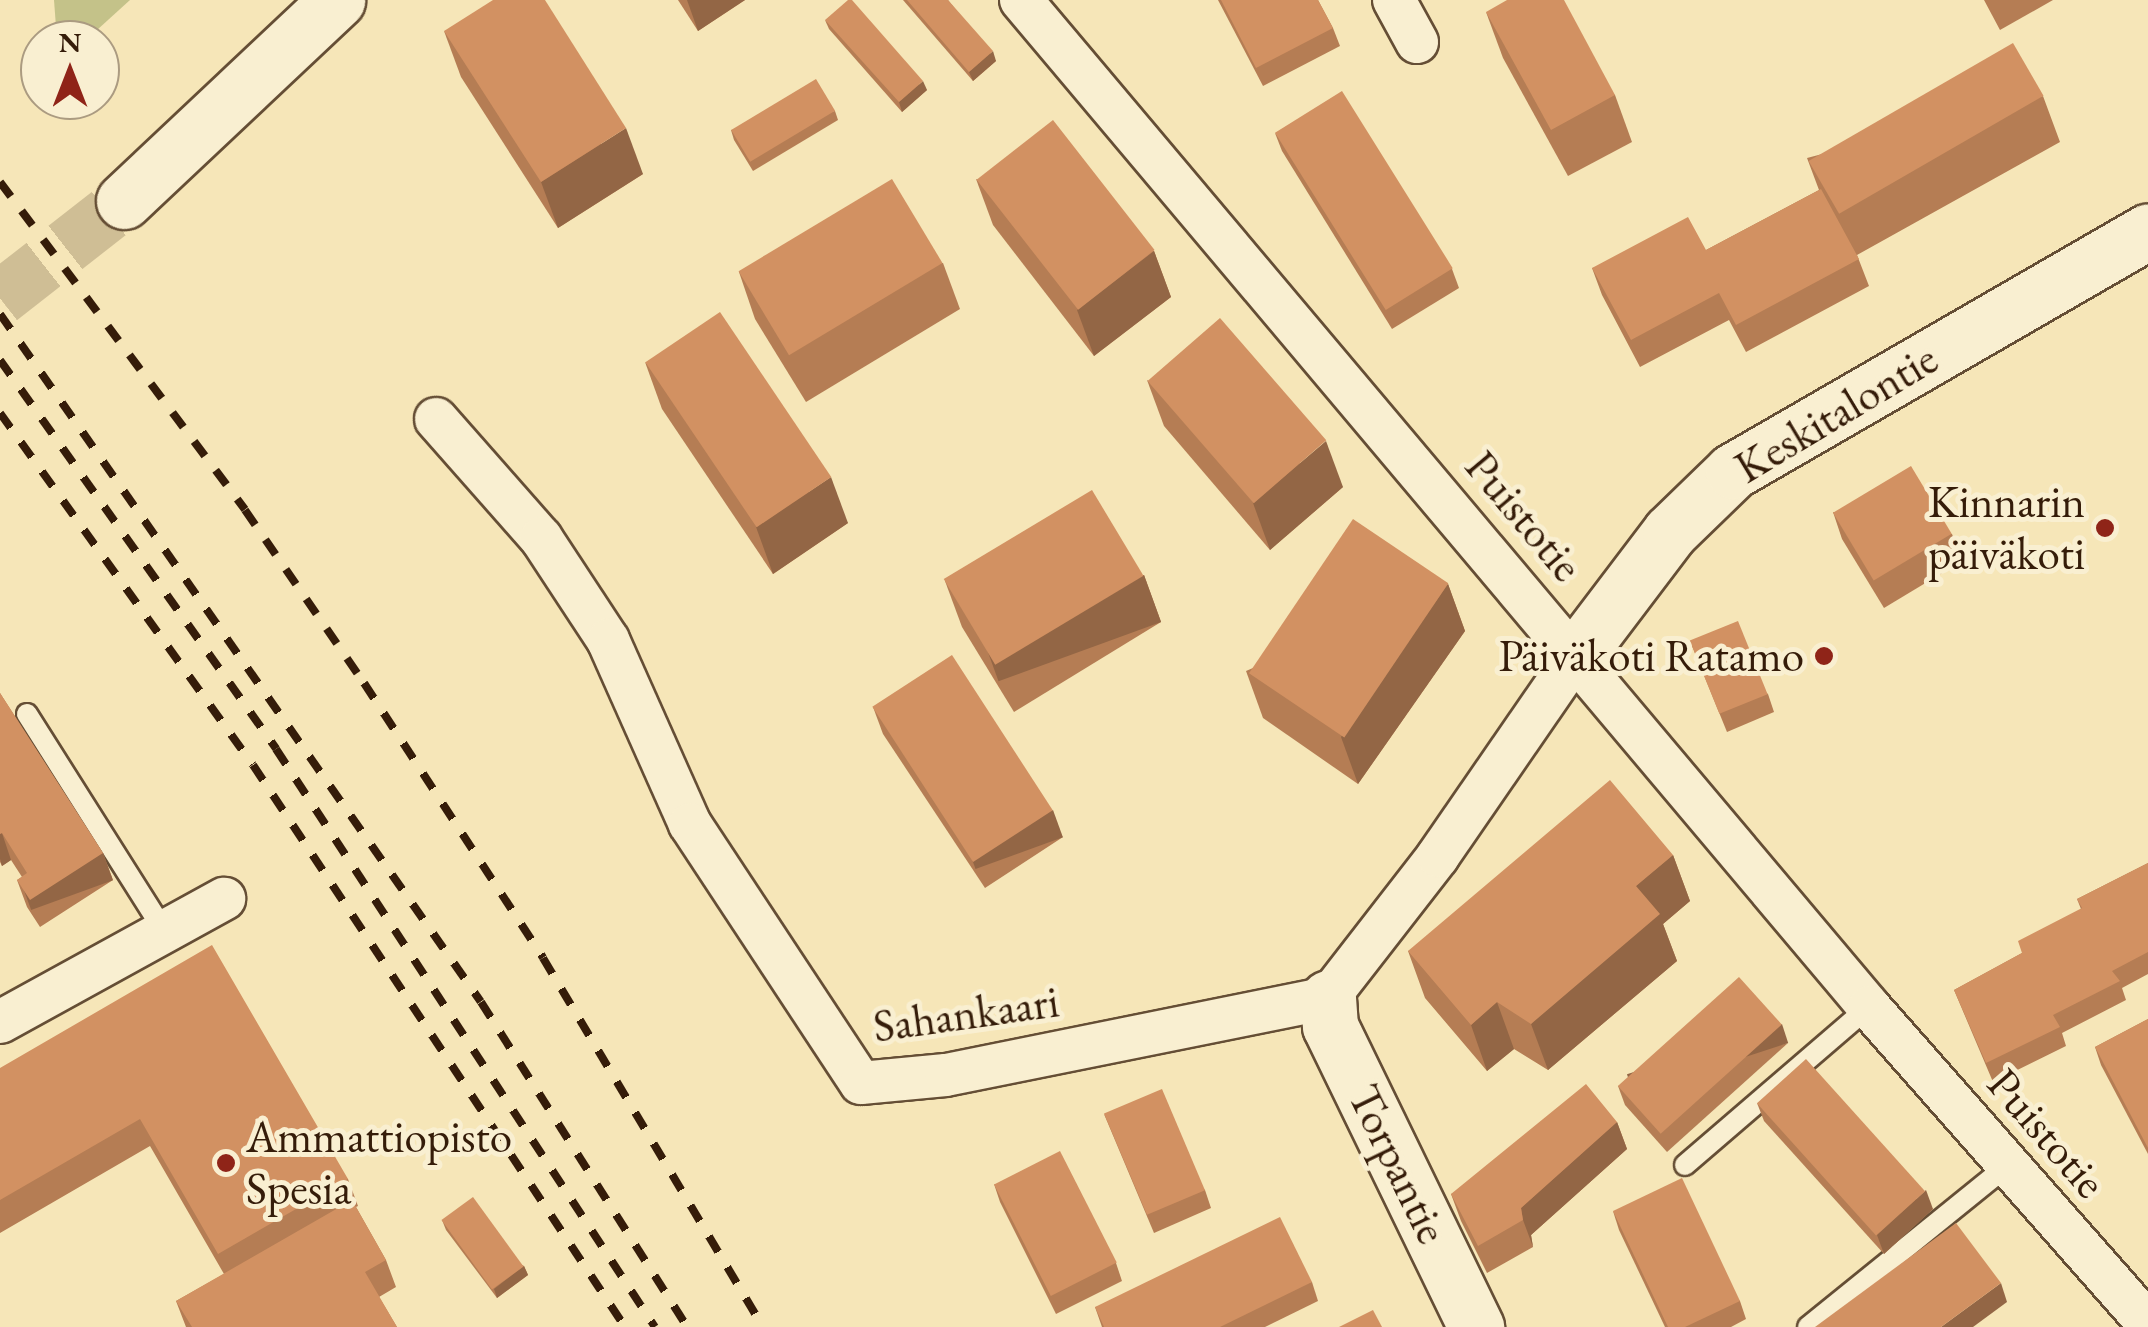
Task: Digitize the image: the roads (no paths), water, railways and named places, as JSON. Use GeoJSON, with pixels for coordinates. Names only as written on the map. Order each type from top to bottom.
{"type":"FeatureCollection","features":[{"type":"Feature","properties":{"kind":"street"},"geometry":{"type":"LineString","coordinates":[[124,202],[337,0]]}},
{"type":"Feature","properties":{"kind":"street","name":"Puistotie"},"geometry":{"type":"LineString","coordinates":[[1020,0],[1869,1008],[2148,1323]]}},
{"type":"Feature","properties":{"kind":"street"},"geometry":{"type":"LineString","coordinates":[[1394,0],[1417,42]]}},
{"type":"Feature","properties":{"kind":"street","name":"Keskitalontie"},"geometry":{"type":"LineString","coordinates":[[1576,656],[1670,532],[1734,472],[2148,232]]}},
{"type":"Feature","properties":{"kind":"street","name":"Sahankaari"},"geometry":{"type":"LineString","coordinates":[[436,420],[541,538],[608,640],[690,824],[861,1083],[946,1075],[1328,998]]}},
{"type":"Feature","properties":{"kind":"street"},"geometry":{"type":"LineString","coordinates":[[1328,998],[1438,856],[1576,656]]}},
{"type":"Feature","properties":{"kind":"street"},"geometry":{"type":"LineString","coordinates":[[0,1022],[224,900]]}},
{"type":"Feature","properties":{"kind":"street","name":"Torpantie"},"geometry":{"type":"LineString","coordinates":[[1328,998],[1330,1026],[1476,1327]]}},
{"type":"Feature","properties":{"kind":"lane"},"geometry":{"type":"LineString","coordinates":[[27,714],[166,932]]}},
{"type":"Feature","properties":{"kind":"lane"},"geometry":{"type":"LineString","coordinates":[[1685,1166],[1869,1008]]}},
{"type":"Feature","properties":{"kind":"lane"},"geometry":{"type":"LineString","coordinates":[[1808,1327],[2008,1166]]}},
{"type":"Feature","properties":{"kind":"tunnel"},"geometry":{"type":"LineString","coordinates":[[0,298],[124,201]]}},
{"type":"Feature","properties":{"kind":"railway"},"geometry":{"type":"LineString","coordinates":[[0,182],[245,510],[364,683],[543,958],[763,1327]]}},
{"type":"Feature","properties":{"kind":"railway"},"geometry":{"type":"LineString","coordinates":[[0,314],[481,1002],[687,1327]]}},
{"type":"Feature","properties":{"kind":"railway"},"geometry":{"type":"LineString","coordinates":[[0,360],[276,749],[655,1327]]}},
{"type":"Feature","properties":{"kind":"railway"},"geometry":{"type":"LineString","coordinates":[[0,413],[253,765],[625,1327]]}},
{"type":"Feature","properties":{"kind":"place","name":"Kinnarin päiväkoti"},"geometry":{"type":"Point","coordinates":[2105,528]}},
{"type":"Feature","properties":{"kind":"place","name":"Päiväkoti Ratamo"},"geometry":{"type":"Point","coordinates":[1824,656]}},
{"type":"Feature","properties":{"kind":"place","name":"Ammattiopisto Spesia"},"geometry":{"type":"Point","coordinates":[226,1163]}}]}
